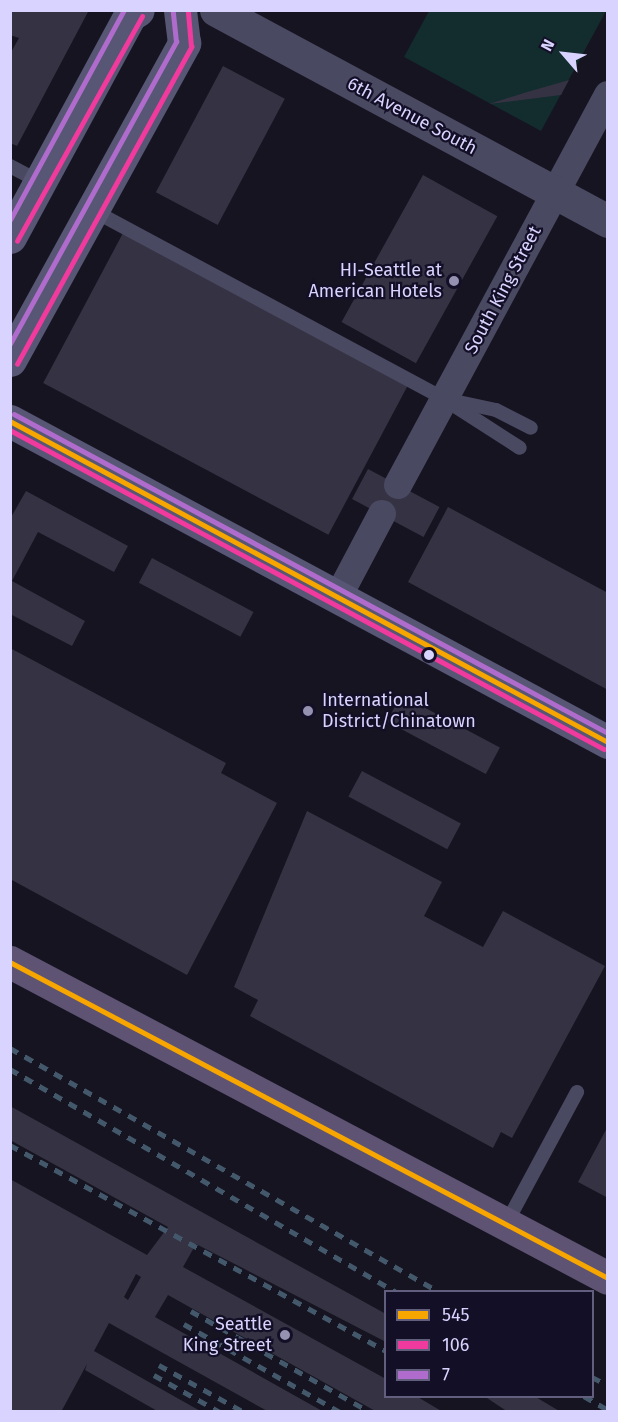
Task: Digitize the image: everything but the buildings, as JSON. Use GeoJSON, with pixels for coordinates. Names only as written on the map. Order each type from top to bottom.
{"type":"FeatureCollection","features":[{"type":"Feature","properties":{"kind":"main road"},"geometry":{"type":"LineString","coordinates":[[10,237],[130,15],[138,10]]}},
{"type":"Feature","properties":{"kind":"main road"},"geometry":{"type":"LineString","coordinates":[[10,360],[94,211],[184,43],[180,10]]}},
{"type":"Feature","properties":{"kind":"main road"},"geometry":{"type":"LineString","coordinates":[[10,421],[608,742]]}},
{"type":"Feature","properties":{"kind":"main road"},"geometry":{"type":"LineString","coordinates":[[10,962],[76,1001],[608,1278]]}},
{"type":"Feature","properties":{"kind":"main road"},"geometry":{"type":"LineString","coordinates":[[10,984],[76,1001]]}},
{"type":"Feature","properties":{"kind":"street","name":"6th Avenue South"},"geometry":{"type":"LineString","coordinates":[[216,10],[608,221]]}},
{"type":"Feature","properties":{"kind":"street","name":"South King Street"},"geometry":{"type":"LineString","coordinates":[[398,485],[608,95]]}},
{"type":"Feature","properties":{"kind":"street"},"geometry":{"type":"LineString","coordinates":[[338,597],[382,514]]}},
{"type":"Feature","properties":{"kind":"lane"},"geometry":{"type":"LineString","coordinates":[[10,166],[40,182]]}},
{"type":"Feature","properties":{"kind":"lane"},"geometry":{"type":"LineString","coordinates":[[94,211],[444,399],[520,448]]}},
{"type":"Feature","properties":{"kind":"lane"},"geometry":{"type":"LineString","coordinates":[[444,399],[496,410],[531,428]]}},
{"type":"Feature","properties":{"kind":"lane"},"geometry":{"type":"LineString","coordinates":[[506,1224],[577,1092]]}},
{"type":"Feature","properties":{"kind":"green space"},"geometry":{"type":"Polygon","coordinates":[[[429,11],[606,11],[541,131],[404,57],[429,11]]]}},
{"type":"Feature","properties":{"kind":"railway"},"geometry":{"type":"LineString","coordinates":[[10,1048],[436,1290]]}},
{"type":"Feature","properties":{"kind":"railway"},"geometry":{"type":"LineString","coordinates":[[10,1069],[393,1290]]}},
{"type":"Feature","properties":{"kind":"railway"},"geometry":{"type":"LineString","coordinates":[[10,1145],[384,1350]]}},
{"type":"Feature","properties":{"kind":"railway"},"geometry":{"type":"LineString","coordinates":[[191,1311],[370,1412]]}},
{"type":"Feature","properties":{"kind":"railway"},"geometry":{"type":"LineString","coordinates":[[184,1324],[340,1412]]}},
{"type":"Feature","properties":{"kind":"railway"},"geometry":{"type":"LineString","coordinates":[[159,1365],[244,1412]]}},
{"type":"Feature","properties":{"kind":"railway"},"geometry":{"type":"LineString","coordinates":[[154,1375],[220,1412]]}},
{"type":"Feature","properties":{"kind":"railway"},"geometry":{"type":"LineString","coordinates":[[594,1378],[608,1385]]}},
{"type":"Feature","properties":{"kind":"railway"},"geometry":{"type":"LineString","coordinates":[[587,1398],[608,1410]]}},
{"type":"Feature","properties":{"kind":"transit line","name":"7"},"geometry":{"type":"LineString","coordinates":[[10,220],[124,10]]}},
{"type":"Feature","properties":{"kind":"transit line","name":"106"},"geometry":{"type":"LineString","coordinates":[[17,364],[191,47],[188,10]]}},
{"type":"Feature","properties":{"kind":"transit line","name":"7"},"geometry":{"type":"LineString","coordinates":[[10,344],[176,42],[173,11]]}},
{"type":"Feature","properties":{"kind":"transit line","name":"106"},"geometry":{"type":"LineString","coordinates":[[17,241],[142,16]]}},
{"type":"Feature","properties":{"kind":"transit line","name":"7"},"geometry":{"type":"LineString","coordinates":[[14,414],[608,733]]}},
{"type":"Feature","properties":{"kind":"transit line","name":"545"},"geometry":{"type":"LineString","coordinates":[[10,421],[608,742]]}},
{"type":"Feature","properties":{"kind":"transit line","name":"106"},"geometry":{"type":"LineString","coordinates":[[10,430],[604,749]]}},
{"type":"Feature","properties":{"kind":"transit line","name":"545"},"geometry":{"type":"LineString","coordinates":[[10,962],[608,1278]]}},
{"type":"Feature","properties":{"kind":"place","name":"HI-Seattle at American Hotels"},"geometry":{"type":"Point","coordinates":[454,281]}},
{"type":"Feature","properties":{"kind":"place","name":"International District/Chinatown"},"geometry":{"type":"Point","coordinates":[308,711]}},
{"type":"Feature","properties":{"kind":"place","name":"Seattle King Street"},"geometry":{"type":"Point","coordinates":[285,1335]}}]}
